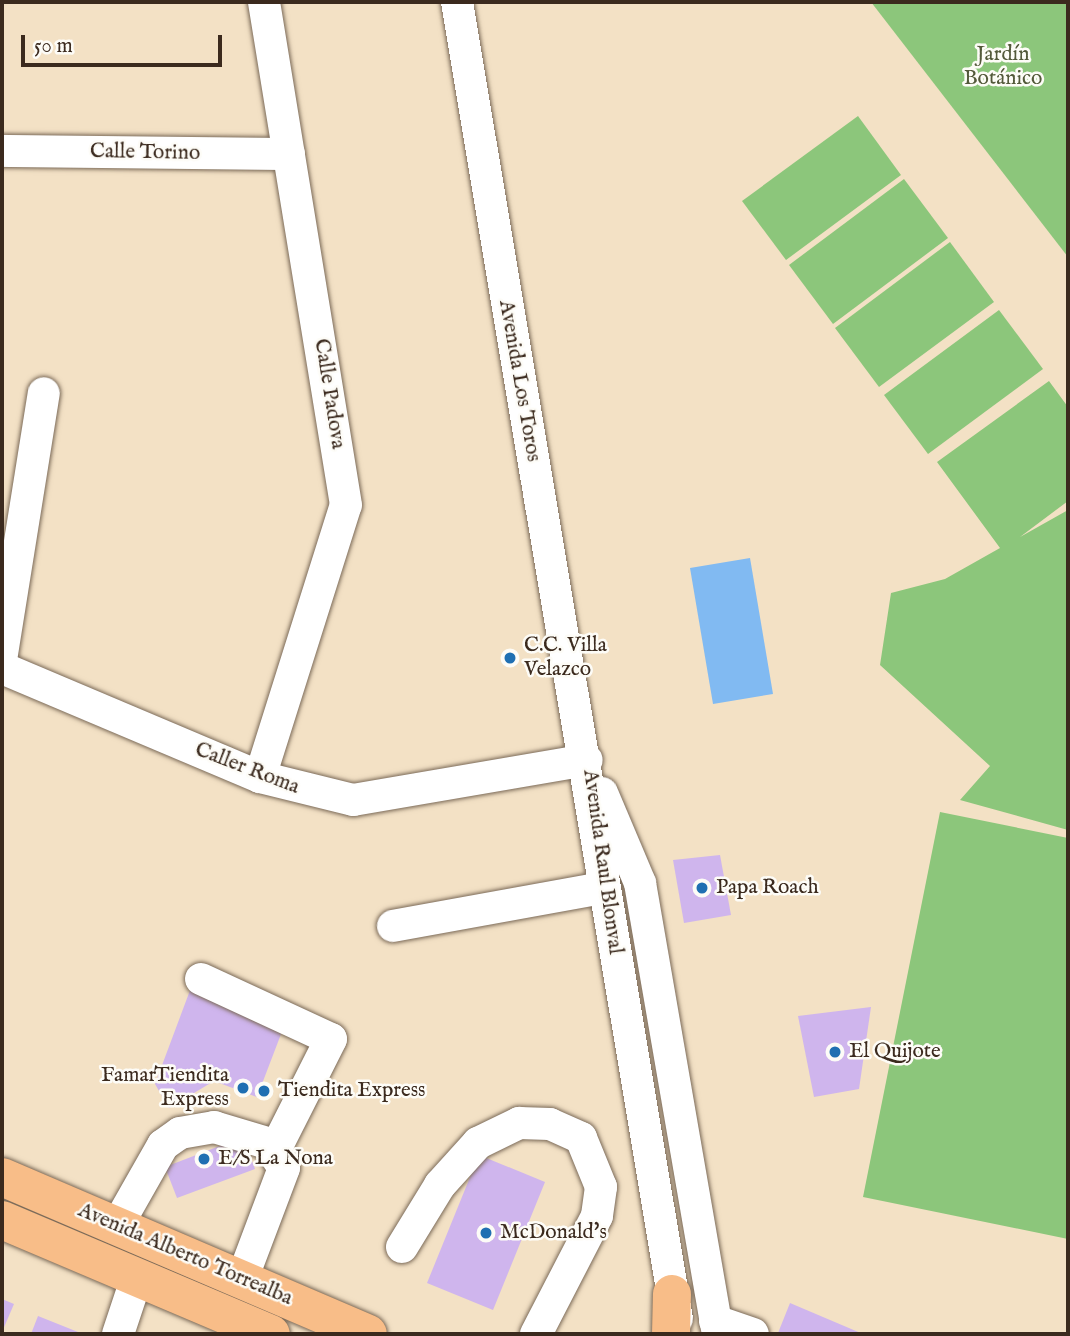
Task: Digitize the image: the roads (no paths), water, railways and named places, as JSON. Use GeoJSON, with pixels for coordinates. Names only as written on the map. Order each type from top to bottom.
{"type":"FeatureCollection","features":[{"type":"Feature","properties":{"kind":"main road","name":"Avenida Alberto Torrealba"},"geometry":{"type":"LineString","coordinates":[[2,1177],[368,1334]]}},
{"type":"Feature","properties":{"kind":"main road","name":"Avenida Alberto Torrealba"},"geometry":{"type":"LineString","coordinates":[[2,1220],[271,1334]]}},
{"type":"Feature","properties":{"kind":"main road"},"geometry":{"type":"LineString","coordinates":[[671,1334],[672,1294]]}},
{"type":"Feature","properties":{"kind":"street","name":"Calle Padova"},"geometry":{"type":"LineString","coordinates":[[260,777],[345,505],[264,2]]}},
{"type":"Feature","properties":{"kind":"street","name":"Avenida Los Toros"},"geometry":{"type":"LineString","coordinates":[[457,2],[494,245],[587,760]]}},
{"type":"Feature","properties":{"kind":"street","name":"Calle Torino"},"geometry":{"type":"LineString","coordinates":[[2,151],[289,154]]}},
{"type":"Feature","properties":{"kind":"street"},"geometry":{"type":"LineString","coordinates":[[2,654],[44,393]]}},
{"type":"Feature","properties":{"kind":"street","name":"Caller Roma"},"geometry":{"type":"LineString","coordinates":[[2,668],[260,777],[353,800],[587,760]]}},
{"type":"Feature","properties":{"kind":"street","name":"Avenida Raul Blonval"},"geometry":{"type":"LineString","coordinates":[[587,760],[602,888],[680,1334]]}},
{"type":"Feature","properties":{"kind":"street","name":"Avenida Raul Blonval"},"geometry":{"type":"LineString","coordinates":[[587,760],[640,883],[716,1328]]}},
{"type":"Feature","properties":{"kind":"street"},"geometry":{"type":"LineString","coordinates":[[393,926],[602,888]]}},
{"type":"Feature","properties":{"kind":"street"},"geometry":{"type":"LineString","coordinates":[[201,979],[331,1039],[275,1150]]}},
{"type":"Feature","properties":{"kind":"street"},"geometry":{"type":"LineString","coordinates":[[402,1247],[440,1185],[478,1143],[519,1123],[550,1125],[581,1138],[601,1187],[597,1216],[536,1334]]}},
{"type":"Feature","properties":{"kind":"street"},"geometry":{"type":"LineString","coordinates":[[117,1226],[163,1145],[180,1133],[214,1127],[275,1150],[284,1168],[242,1279]]}},
{"type":"Feature","properties":{"kind":"street"},"geometry":{"type":"LineString","coordinates":[[118,1334],[137,1277]]}},
{"type":"Feature","properties":{"kind":"street"},"geometry":{"type":"LineString","coordinates":[[716,1328],[754,1334]]}},
{"type":"Feature","properties":{"kind":"water"},"geometry":{"type":"Polygon","coordinates":[[[750,558],[773,694],[713,704],[690,568],[750,558]]]}},
{"type":"Feature","properties":{"kind":"place","name":"C.C. Villa Velazco"},"geometry":{"type":"Point","coordinates":[510,658]}},
{"type":"Feature","properties":{"kind":"place","name":"Papa Roach"},"geometry":{"type":"Point","coordinates":[702,888]}},
{"type":"Feature","properties":{"kind":"place","name":"El Quijote"},"geometry":{"type":"Point","coordinates":[835,1052]}},
{"type":"Feature","properties":{"kind":"place","name":"FamarTiendita Express"},"geometry":{"type":"Point","coordinates":[243,1088]}},
{"type":"Feature","properties":{"kind":"place","name":"Tiendita Express"},"geometry":{"type":"Point","coordinates":[264,1091]}},
{"type":"Feature","properties":{"kind":"place","name":"E/S La Nona"},"geometry":{"type":"Point","coordinates":[204,1159]}},
{"type":"Feature","properties":{"kind":"place","name":"McDonald's"},"geometry":{"type":"Point","coordinates":[486,1233]}},
{"type":"Feature","properties":{"kind":"park label","name":"Jardín Botánico"},"geometry":{"type":"Point","coordinates":[1003,67]}}]}
